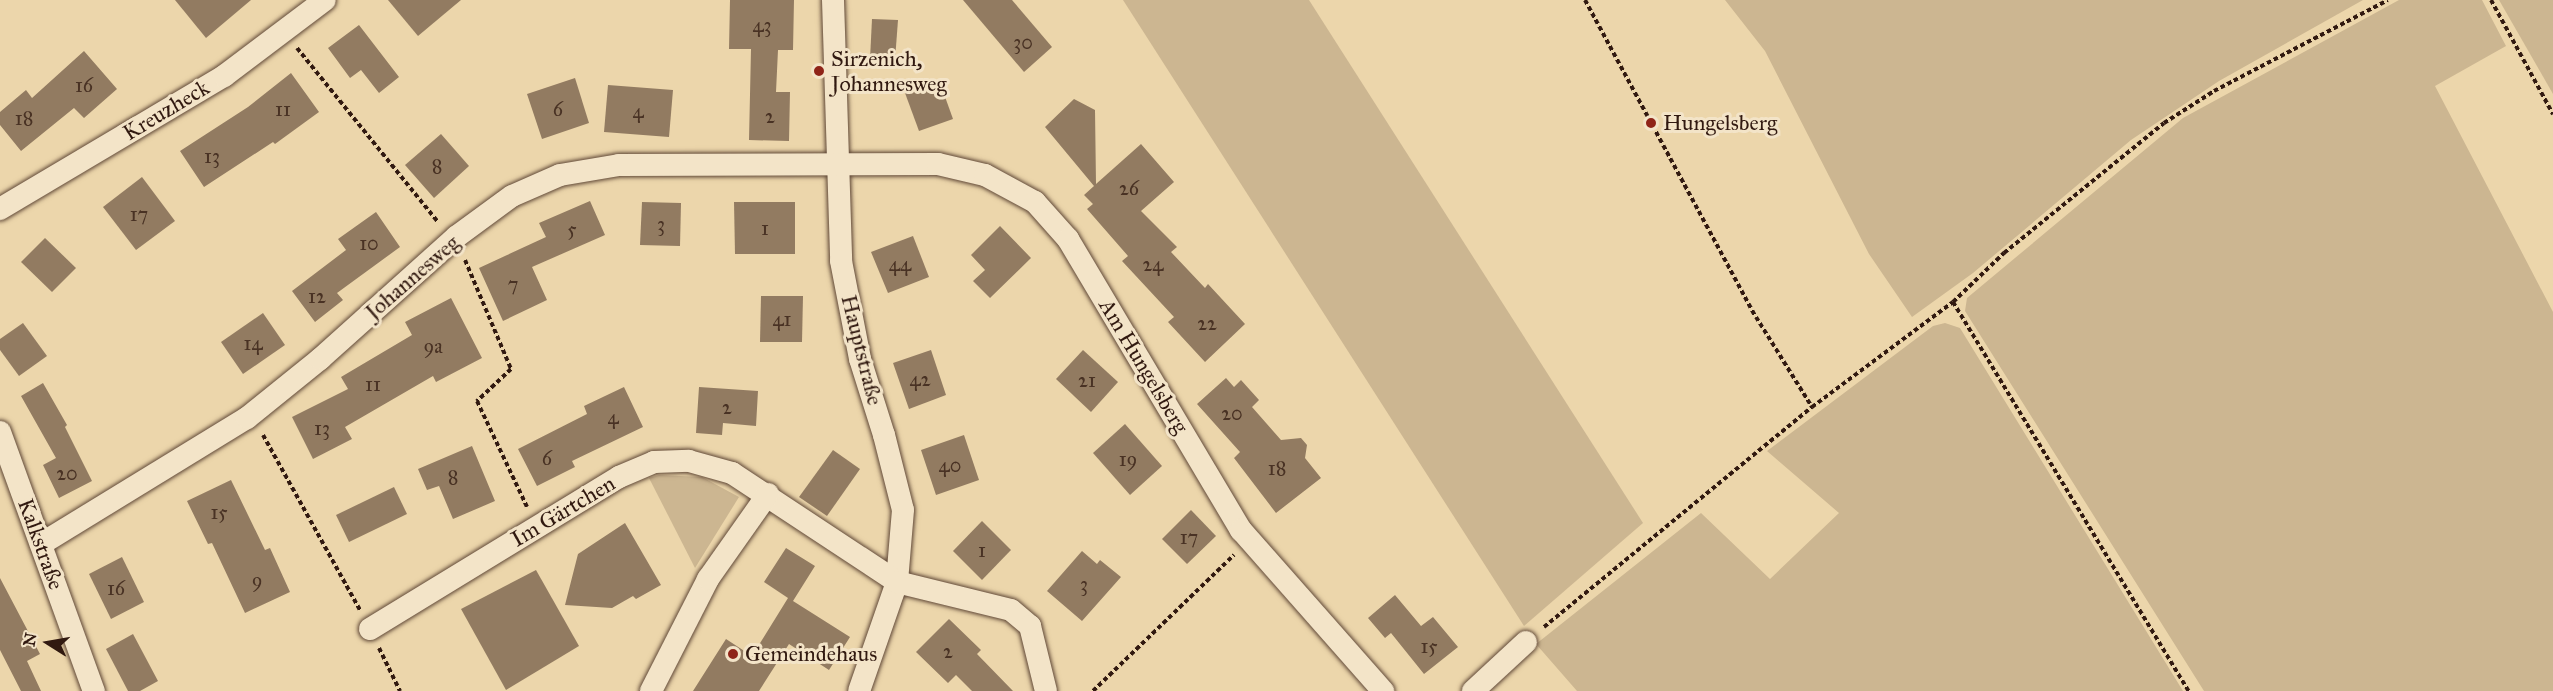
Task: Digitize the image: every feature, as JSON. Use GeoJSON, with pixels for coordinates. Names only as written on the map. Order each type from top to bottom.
{"type":"FeatureCollection","features":[{"type":"Feature","properties":{"kind":"street","name":"Kreuzheck"},"geometry":{"type":"LineString","coordinates":[[0,209],[224,76],[325,0]]}},
{"type":"Feature","properties":{"kind":"street","name":"Hauptstraße"},"geometry":{"type":"LineString","coordinates":[[833,0],[836,164],[841,261],[860,359],[885,435],[903,510],[897,582],[859,691]]}},
{"type":"Feature","properties":{"kind":"street","name":"Johannesweg"},"geometry":{"type":"LineString","coordinates":[[40,544],[247,418],[320,359],[454,239],[512,196],[560,175],[619,165],[836,164]]}},
{"type":"Feature","properties":{"kind":"street","name":"Am Hungelsberg"},"geometry":{"type":"LineString","coordinates":[[836,164],[938,164],[985,175],[1035,202],[1068,239],[1241,530],[1383,691]]}},
{"type":"Feature","properties":{"kind":"street","name":"Kalkstraße"},"geometry":{"type":"LineString","coordinates":[[0,432],[93,691]]}},
{"type":"Feature","properties":{"kind":"street","name":"Im Gärtchen"},"geometry":{"type":"LineString","coordinates":[[370,628],[619,477],[654,462],[689,461],[732,473],[768,494],[897,582]]}},
{"type":"Feature","properties":{"kind":"street"},"geometry":{"type":"LineString","coordinates":[[651,691],[708,579],[768,494]]}},
{"type":"Feature","properties":{"kind":"street"},"geometry":{"type":"LineString","coordinates":[[897,582],[1011,610],[1030,626],[1046,691]]}},
{"type":"Feature","properties":{"kind":"street"},"geometry":{"type":"LineString","coordinates":[[1473,691],[1526,642]]}},
{"type":"Feature","properties":{"kind":"path"},"geometry":{"type":"LineString","coordinates":[[1585,0],[1756,317],[1812,407]]}},
{"type":"Feature","properties":{"kind":"path"},"geometry":{"type":"LineString","coordinates":[[1526,642],[1812,407],[1953,302],[2004,253],[2164,123],[2214,91],[2388,0]]}},
{"type":"Feature","properties":{"kind":"path"},"geometry":{"type":"LineString","coordinates":[[2491,0],[2553,114]]}},
{"type":"Feature","properties":{"kind":"path"},"geometry":{"type":"LineString","coordinates":[[283,31],[454,239],[512,369],[477,401],[537,527]]}},
{"type":"Feature","properties":{"kind":"path"},"geometry":{"type":"LineString","coordinates":[[1953,302],[2188,691]]}},
{"type":"Feature","properties":{"kind":"path"},"geometry":{"type":"LineString","coordinates":[[247,418],[260,429],[370,628],[400,691]]}},
{"type":"Feature","properties":{"kind":"path"},"geometry":{"type":"LineString","coordinates":[[1093,691],[1250,540]]}},
{"type":"Feature","properties":{"kind":"shaded area"},"geometry":{"type":"Polygon","coordinates":[[[1123,0],[1309,0],[1643,523],[1524,626],[1123,0]]]}},
{"type":"Feature","properties":{"kind":"shaded area"},"geometry":{"type":"Polygon","coordinates":[[[1725,0],[2363,0],[2219,81],[2131,140],[1973,273],[1912,317],[1869,254],[1765,51],[1725,0]]]}},
{"type":"Feature","properties":{"kind":"shaded area"},"geometry":{"type":"Polygon","coordinates":[[[2399,0],[2482,0],[2506,46],[2435,86],[2553,312],[2553,691],[2204,691],[1965,311],[1967,298],[2183,118],[2399,0]]]}},
{"type":"Feature","properties":{"kind":"shaded area"},"geometry":{"type":"Polygon","coordinates":[[[2499,0],[2553,0],[2553,94],[2499,0]]]}},
{"type":"Feature","properties":{"kind":"shaded area"},"geometry":{"type":"Polygon","coordinates":[[[1945,323],[1960,328],[2183,691],[1577,691],[1536,644],[1701,513],[1770,579],[1839,513],[1767,451],[1933,326],[1945,323]]]}},
{"type":"Feature","properties":{"kind":"shaded area"},"geometry":{"type":"Polygon","coordinates":[[[659,475],[702,477],[739,497],[695,568],[649,478],[659,475]]]}},
{"type":"Feature","properties":{"kind":"building"},"geometry":{"type":"Polygon","coordinates":[[[175,0],[251,0],[206,38],[175,0]]]}},
{"type":"Feature","properties":{"kind":"building"},"geometry":{"type":"Polygon","coordinates":[[[388,0],[461,0],[418,36],[388,0]]]}},
{"type":"Feature","properties":{"kind":"building"},"geometry":{"type":"Polygon","coordinates":[[[730,0],[794,0],[793,50],[778,50],[776,92],[790,92],[789,141],[749,140],[751,49],[729,49],[730,0]]]}},
{"type":"Feature","properties":{"kind":"building"},"geometry":{"type":"Polygon","coordinates":[[[963,0],[1012,0],[1052,47],[1024,72],[963,0]]]}},
{"type":"Feature","properties":{"kind":"building"},"geometry":{"type":"Polygon","coordinates":[[[872,19],[898,20],[895,60],[870,59],[872,19]]]}},
{"type":"Feature","properties":{"kind":"building"},"geometry":{"type":"Polygon","coordinates":[[[359,25],[399,77],[379,93],[361,70],[350,78],[328,48],[359,25]]]}},
{"type":"Feature","properties":{"kind":"building"},"geometry":{"type":"Polygon","coordinates":[[[84,51],[117,89],[84,118],[74,108],[21,151],[0,125],[0,112],[26,90],[32,98],[84,51]]]}},
{"type":"Feature","properties":{"kind":"building"},"geometry":{"type":"Polygon","coordinates":[[[291,73],[319,112],[275,144],[273,142],[204,187],[180,151],[248,107],[291,73]]]}},
{"type":"Feature","properties":{"kind":"building"},"geometry":{"type":"Polygon","coordinates":[[[575,78],[589,123],[542,139],[527,94],[575,78]]]}},
{"type":"Feature","properties":{"kind":"building"},"geometry":{"type":"Polygon","coordinates":[[[939,80],[953,119],[919,131],[905,93],[939,80]]]}},
{"type":"Feature","properties":{"kind":"building"},"geometry":{"type":"Polygon","coordinates":[[[608,85],[673,90],[669,137],[604,132],[608,85]]]}},
{"type":"Feature","properties":{"kind":"building"},"geometry":{"type":"Polygon","coordinates":[[[1074,99],[1095,110],[1096,184],[1141,144],[1174,182],[1141,211],[1177,247],[1171,252],[1205,288],[1208,284],[1245,324],[1205,362],[1168,322],[1174,317],[1122,261],[1128,256],[1087,209],[1093,204],[1084,195],[1094,186],[1045,127],[1074,99]]]}},
{"type":"Feature","properties":{"kind":"building"},"geometry":{"type":"Polygon","coordinates":[[[441,134],[469,166],[434,198],[405,165],[441,134]]]}},
{"type":"Feature","properties":{"kind":"building"},"geometry":{"type":"Polygon","coordinates":[[[142,177],[175,221],[136,250],[103,207],[142,177]]]}},
{"type":"Feature","properties":{"kind":"building"},"geometry":{"type":"Polygon","coordinates":[[[590,201],[605,235],[532,267],[547,300],[503,321],[479,268],[546,237],[539,223],[590,201]]]}},
{"type":"Feature","properties":{"kind":"building"},"geometry":{"type":"Polygon","coordinates":[[[642,202],[681,203],[680,246],[640,245],[642,202]]]}},
{"type":"Feature","properties":{"kind":"building"},"geometry":{"type":"Polygon","coordinates":[[[734,202],[795,202],[795,254],[735,254],[734,202]]]}},
{"type":"Feature","properties":{"kind":"building"},"geometry":{"type":"Polygon","coordinates":[[[376,212],[400,247],[337,293],[343,300],[315,322],[292,291],[346,250],[338,239],[376,212]]]}},
{"type":"Feature","properties":{"kind":"building"},"geometry":{"type":"Polygon","coordinates":[[[1000,226],[1031,258],[990,298],[973,281],[985,270],[971,255],[1000,226]]]}},
{"type":"Feature","properties":{"kind":"building"},"geometry":{"type":"Polygon","coordinates":[[[913,236],[929,277],[888,293],[871,252],[913,236]]]}},
{"type":"Feature","properties":{"kind":"building"},"geometry":{"type":"Polygon","coordinates":[[[45,238],[76,268],[52,292],[21,262],[45,238]]]}},
{"type":"Feature","properties":{"kind":"building"},"geometry":{"type":"Polygon","coordinates":[[[761,296],[803,296],[802,342],[760,342],[761,296]]]}},
{"type":"Feature","properties":{"kind":"building"},"geometry":{"type":"Polygon","coordinates":[[[451,298],[482,358],[436,382],[433,376],[345,427],[352,439],[313,459],[292,417],[348,389],[341,377],[412,335],[405,322],[451,298]]]}},
{"type":"Feature","properties":{"kind":"building"},"geometry":{"type":"Polygon","coordinates":[[[263,313],[285,345],[243,374],[221,342],[263,313]]]}},
{"type":"Feature","properties":{"kind":"building"},"geometry":{"type":"Polygon","coordinates":[[[23,323],[47,356],[19,376],[0,350],[0,339],[23,323]]]}},
{"type":"Feature","properties":{"kind":"building"},"geometry":{"type":"Polygon","coordinates":[[[931,350],[946,395],[909,409],[893,363],[931,350]]]}},
{"type":"Feature","properties":{"kind":"building"},"geometry":{"type":"Polygon","coordinates":[[[1083,350],[1118,382],[1091,412],[1056,379],[1083,350]]]}},
{"type":"Feature","properties":{"kind":"building"},"geometry":{"type":"Polygon","coordinates":[[[1226,378],[1234,387],[1241,380],[1259,400],[1252,407],[1281,440],[1301,438],[1307,445],[1305,458],[1321,478],[1276,513],[1234,458],[1240,452],[1197,404],[1226,378]]]}},
{"type":"Feature","properties":{"kind":"building"},"geometry":{"type":"Polygon","coordinates":[[[43,383],[67,425],[65,427],[92,481],[59,498],[43,465],[56,458],[21,396],[43,383]]]}},
{"type":"Feature","properties":{"kind":"building"},"geometry":{"type":"Polygon","coordinates":[[[624,387],[643,427],[572,461],[575,467],[537,486],[518,449],[587,414],[584,406],[624,387]]]}},
{"type":"Feature","properties":{"kind":"building"},"geometry":{"type":"Polygon","coordinates":[[[699,387],[758,391],[756,426],[723,423],[722,435],[696,433],[699,387]]]}},
{"type":"Feature","properties":{"kind":"building"},"geometry":{"type":"Polygon","coordinates":[[[1125,424],[1162,466],[1130,495],[1093,453],[1125,424]]]}},
{"type":"Feature","properties":{"kind":"building"},"geometry":{"type":"Polygon","coordinates":[[[964,435],[979,480],[936,495],[921,450],[964,435]]]}},
{"type":"Feature","properties":{"kind":"building"},"geometry":{"type":"Polygon","coordinates":[[[472,446],[495,501],[453,519],[439,486],[427,490],[418,469],[472,446]]]}},
{"type":"Feature","properties":{"kind":"building"},"geometry":{"type":"Polygon","coordinates":[[[833,450],[860,469],[827,516],[799,497],[833,450]]]}},
{"type":"Feature","properties":{"kind":"building"},"geometry":{"type":"Polygon","coordinates":[[[231,480],[265,550],[270,548],[290,592],[245,613],[212,543],[208,544],[187,501],[231,480]]]}},
{"type":"Feature","properties":{"kind":"building"},"geometry":{"type":"Polygon","coordinates":[[[394,487],[407,514],[349,542],[336,515],[394,487]]]}},
{"type":"Feature","properties":{"kind":"building"},"geometry":{"type":"Polygon","coordinates":[[[1191,510],[1216,536],[1187,564],[1162,539],[1191,510]]]}},
{"type":"Feature","properties":{"kind":"building"},"geometry":{"type":"Polygon","coordinates":[[[982,521],[1011,550],[982,580],[953,551],[982,521]]]}},
{"type":"Feature","properties":{"kind":"building"},"geometry":{"type":"Polygon","coordinates":[[[625,523],[661,585],[636,599],[633,596],[612,608],[565,605],[578,554],[625,523]]]}},
{"type":"Feature","properties":{"kind":"building"},"geometry":{"type":"Polygon","coordinates":[[[786,548],[815,566],[793,601],[850,637],[829,670],[789,644],[759,691],[693,691],[726,639],[752,656],[788,598],[764,582],[786,548]]]}},
{"type":"Feature","properties":{"kind":"building"},"geometry":{"type":"Polygon","coordinates":[[[1082,551],[1097,564],[1100,560],[1121,577],[1082,621],[1047,591],[1082,551]]]}},
{"type":"Feature","properties":{"kind":"building"},"geometry":{"type":"Polygon","coordinates":[[[122,557],[144,602],[111,619],[89,574],[122,557]]]}},
{"type":"Feature","properties":{"kind":"building"},"geometry":{"type":"Polygon","coordinates":[[[536,570],[579,646],[506,690],[461,609],[536,570]]]}},
{"type":"Feature","properties":{"kind":"building"},"geometry":{"type":"Polygon","coordinates":[[[0,578],[40,654],[27,661],[41,691],[21,691],[0,650],[0,578]]]}},
{"type":"Feature","properties":{"kind":"building"},"geometry":{"type":"Polygon","coordinates":[[[1395,595],[1421,626],[1433,617],[1458,647],[1424,674],[1391,633],[1385,638],[1368,618],[1395,595]]]}},
{"type":"Feature","properties":{"kind":"building"},"geometry":{"type":"Polygon","coordinates":[[[949,619],[981,650],[977,654],[1013,691],[972,691],[956,675],[948,683],[916,652],[949,619]]]}},
{"type":"Feature","properties":{"kind":"building"},"geometry":{"type":"Polygon","coordinates":[[[133,634],[158,681],[140,691],[128,691],[106,649],[133,634]]]}},
{"type":"Feature","properties":{"kind":"place","name":"Sirzenich, Johannesweg"},"geometry":{"type":"Point","coordinates":[819,71]}},
{"type":"Feature","properties":{"kind":"place","name":"Hungelsberg"},"geometry":{"type":"Point","coordinates":[1651,123]}},
{"type":"Feature","properties":{"kind":"place","name":"Gemeindehaus"},"geometry":{"type":"Point","coordinates":[733,654]}}]}
